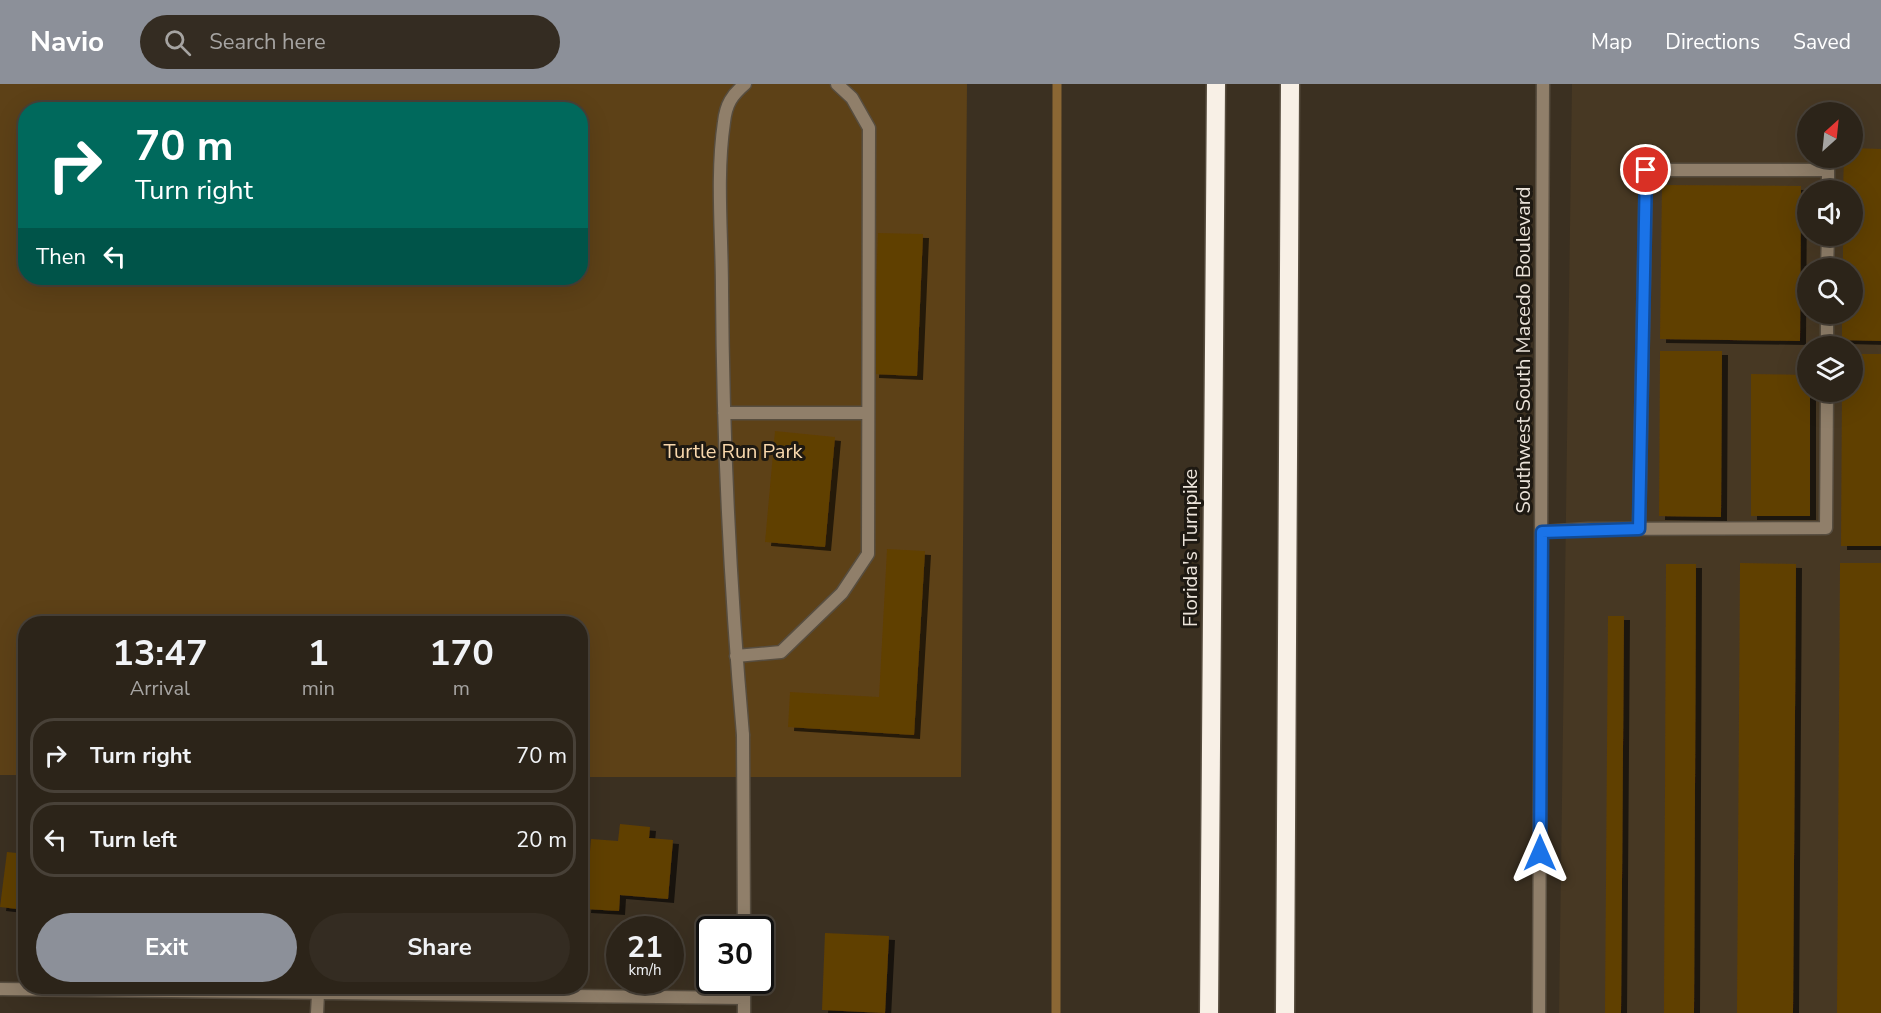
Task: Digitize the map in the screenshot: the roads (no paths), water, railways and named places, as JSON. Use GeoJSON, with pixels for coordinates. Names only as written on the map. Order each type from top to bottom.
{"type":"FeatureCollection","features":[{"type":"Feature","properties":{"kind":"highway","name":"Florida's Turnpike"},"geometry":{"type":"LineString","coordinates":[[1209,1013],[1216,84]]}},
{"type":"Feature","properties":{"kind":"highway"},"geometry":{"type":"LineString","coordinates":[[1284,1013],[1290,84]]}},
{"type":"Feature","properties":{"kind":"street"},"geometry":{"type":"LineString","coordinates":[[744,916],[743,735],[730,584],[724,414],[724,121],[730,97],[745,84]]}},
{"type":"Feature","properties":{"kind":"street"},"geometry":{"type":"LineString","coordinates":[[736,656],[781,652],[842,593],[868,554],[869,128],[852,98],[837,84]]}},
{"type":"Feature","properties":{"kind":"street","name":"Southwest South Macedo Boulevard"},"geometry":{"type":"LineString","coordinates":[[1539,1013],[1543,84]]}},
{"type":"Feature","properties":{"kind":"street"},"geometry":{"type":"LineString","coordinates":[[1639,529],[1646,170],[1828,170],[1828,180]]}},
{"type":"Feature","properties":{"kind":"street"},"geometry":{"type":"LineString","coordinates":[[1542,532],[1826,528],[1827,402]]}},
{"type":"Feature","properties":{"kind":"street"},"geometry":{"type":"LineString","coordinates":[[724,414],[868,413]]}},
{"type":"Feature","properties":{"kind":"street"},"geometry":{"type":"LineString","coordinates":[[0,989],[18,989]]}},
{"type":"Feature","properties":{"kind":"street"},"geometry":{"type":"LineString","coordinates":[[317,1013],[318,994],[744,998]]}},
{"type":"Feature","properties":{"kind":"street"},"geometry":{"type":"LineString","coordinates":[[744,994],[744,1013]]}},
{"type":"Feature","properties":{"kind":"waterway"},"geometry":{"type":"LineString","coordinates":[[1056,1013],[1057,84]]}},
{"type":"Feature","properties":{"kind":"park label","name":"Turtle Run Park"},"geometry":{"type":"Point","coordinates":[733,451]}}]}
